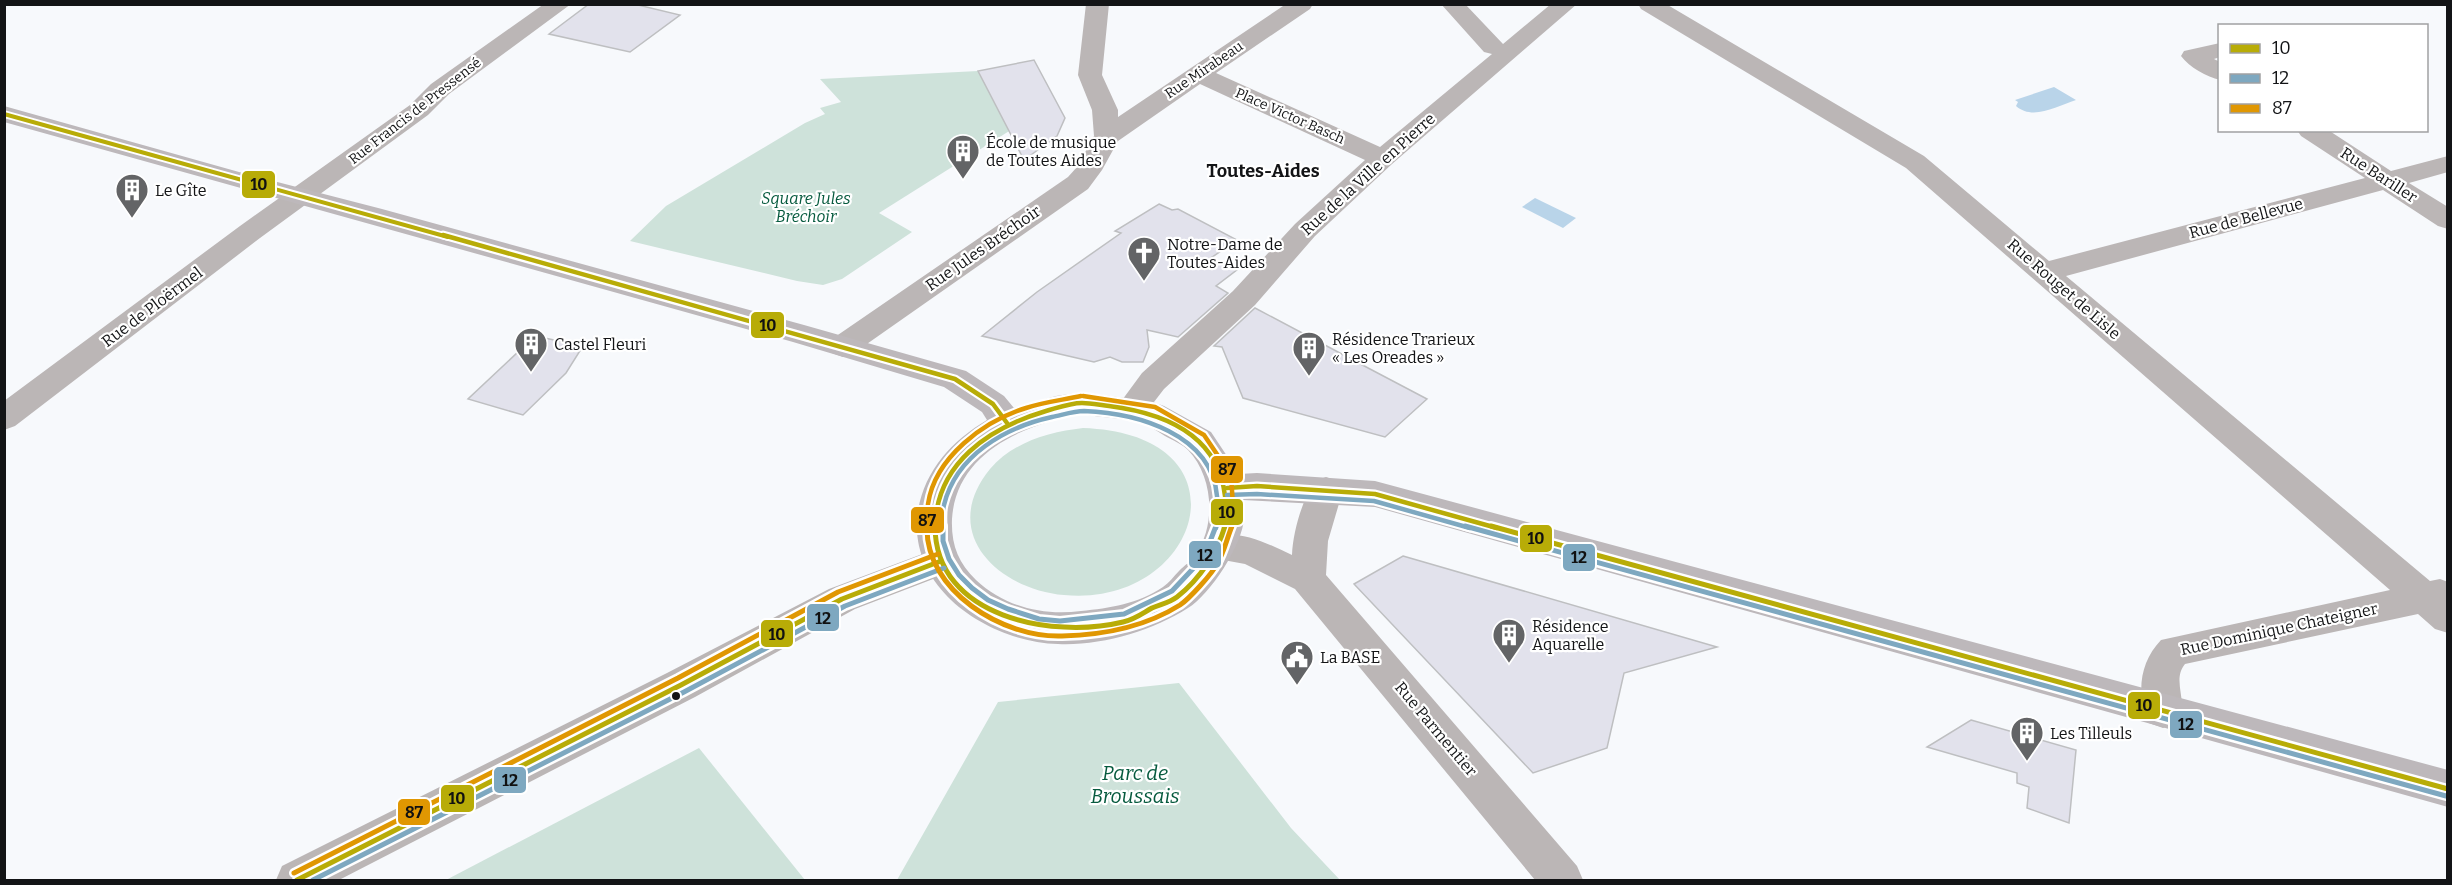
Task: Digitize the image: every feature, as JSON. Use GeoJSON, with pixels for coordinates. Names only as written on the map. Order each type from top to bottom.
{"type":"FeatureCollection","features":[{"type":"Feature","properties":{"kind":"main road"},"geometry":{"type":"LineString","coordinates":[[4,114],[955,379],[993,404],[1007,423]]}},
{"type":"Feature","properties":{"kind":"main road"},"geometry":{"type":"LineString","coordinates":[[1108,404],[1133,407],[1170,421],[1201,443],[1221,471],[1227,488],[1228,517],[1220,547],[1208,567],[1191,586],[1169,602],[1144,615],[1115,624],[1086,628],[1050,627],[1008,618],[985,607],[966,594],[941,561],[934,542],[933,521],[936,502],[943,483],[954,465],[969,449],[1007,423],[1031,413],[1065,405],[1108,404]]}},
{"type":"Feature","properties":{"kind":"main road"},"geometry":{"type":"LineString","coordinates":[[1227,488],[1257,486],[1375,494],[2448,789]]}},
{"type":"Feature","properties":{"kind":"street","name":"Rue Francis de Pressensé"},"geometry":{"type":"LineString","coordinates":[[300,197],[419,110],[440,89],[560,4]]}},
{"type":"Feature","properties":{"kind":"street"},"geometry":{"type":"LineString","coordinates":[[1098,4],[1090,75],[1104,110],[1107,136]]}},
{"type":"Feature","properties":{"kind":"street","name":"Rue Mirabeau"},"geometry":{"type":"LineString","coordinates":[[1107,136],[1302,4]]}},
{"type":"Feature","properties":{"kind":"street"},"geometry":{"type":"LineString","coordinates":[[1452,4],[1493,47]]}},
{"type":"Feature","properties":{"kind":"street","name":"Rue de la Ville en Pierre"},"geometry":{"type":"LineString","coordinates":[[1133,407],[1153,381],[1244,298],[1305,230],[1383,158],[1566,4]]}},
{"type":"Feature","properties":{"kind":"street","name":"Rue Rouget de Lisle"},"geometry":{"type":"LineString","coordinates":[[1649,4],[1915,162],[2440,603]]}},
{"type":"Feature","properties":{"kind":"street"},"geometry":{"type":"LineString","coordinates":[[2218,50],[2193,56],[2218,72]]}},
{"type":"Feature","properties":{"kind":"street","name":"Place Victor Basch"},"geometry":{"type":"LineString","coordinates":[[1197,74],[1383,158]]}},
{"type":"Feature","properties":{"kind":"street","name":"Rue Bariller"},"geometry":{"type":"LineString","coordinates":[[2313,132],[2448,220]]}},
{"type":"Feature","properties":{"kind":"street","name":"Rue Jules Bréchoir"},"geometry":{"type":"LineString","coordinates":[[843,346],[1078,183],[1089,170],[1107,136]]}},
{"type":"Feature","properties":{"kind":"street","name":"Rue de Bellevue"},"geometry":{"type":"LineString","coordinates":[[2045,272],[2448,164]]}},
{"type":"Feature","properties":{"kind":"street","name":"Rue de Ploërmel"},"geometry":{"type":"LineString","coordinates":[[4,418],[300,197]]}},
{"type":"Feature","properties":{"kind":"street"},"geometry":{"type":"LineString","coordinates":[[1308,579],[1310,541],[1326,490]]}},
{"type":"Feature","properties":{"kind":"street","name":"Rue Parmentier"},"geometry":{"type":"LineString","coordinates":[[1220,547],[1251,551],[1308,579],[1562,880]]}},
{"type":"Feature","properties":{"kind":"street"},"geometry":{"type":"LineString","coordinates":[[297,880],[681,685],[842,599],[941,561]]}},
{"type":"Feature","properties":{"kind":"street","name":"Rue Dominique Chateigner"},"geometry":{"type":"LineString","coordinates":[[2163,711],[2159,682],[2165,659],[2174,651],[2440,603]]}},
{"type":"Feature","properties":{"kind":"green space","name":"Square Jules Bréchoir"},"geometry":{"type":"Polygon","coordinates":[[[978,71],[1014,128],[879,213],[912,232],[842,279],[823,285],[797,281],[630,241],[666,206],[805,123],[825,114],[820,108],[841,102],[820,79],[978,71]]]}},
{"type":"Feature","properties":{"kind":"green space"},"geometry":{"type":"Polygon","coordinates":[[[1083,428],[1137,437],[1172,458],[1189,487],[1189,519],[1176,549],[1149,575],[1111,592],[1064,595],[1017,582],[998,569],[983,554],[973,535],[970,515],[976,493],[990,469],[1009,452],[1032,440],[1057,432],[1083,428]]]}},
{"type":"Feature","properties":{"kind":"green space","name":"Parc de Broussais"},"geometry":{"type":"Polygon","coordinates":[[[1179,683],[1291,828],[1340,880],[897,880],[998,702],[1179,683]]]}},
{"type":"Feature","properties":{"kind":"green space"},"geometry":{"type":"Polygon","coordinates":[[[699,748],[805,880],[446,880],[699,748]]]}},
{"type":"Feature","properties":{"kind":"water"},"geometry":{"type":"Polygon","coordinates":[[[2054,87],[2076,100],[2037,112],[2023,110],[2016,106],[2018,102],[2015,100],[2054,87]]]}},
{"type":"Feature","properties":{"kind":"water"},"geometry":{"type":"Polygon","coordinates":[[[1535,198],[1576,218],[1563,228],[1522,207],[1535,198]]]}},
{"type":"Feature","properties":{"kind":"building"},"geometry":{"type":"Polygon","coordinates":[[[589,4],[634,4],[680,15],[630,52],[549,34],[589,4]]]}},
{"type":"Feature","properties":{"kind":"building"},"geometry":{"type":"Polygon","coordinates":[[[1034,60],[1065,118],[1057,136],[1024,160],[978,71],[1034,60]]]}},
{"type":"Feature","properties":{"kind":"building","name":"Notre-Dame de Toutes-Aides"},"geometry":{"type":"Polygon","coordinates":[[[1159,204],[1172,210],[1178,209],[1237,240],[1205,262],[1242,266],[1216,286],[1228,293],[1178,337],[1147,330],[1149,347],[1143,362],[1122,362],[1110,357],[1094,362],[982,336],[1037,292],[1121,233],[1115,231],[1159,204]]]}},
{"type":"Feature","properties":{"kind":"building","name":"Résidence Trarieux « Les Oreades »"},"geometry":{"type":"Polygon","coordinates":[[[1255,308],[1427,399],[1385,437],[1243,398],[1222,347],[1214,346],[1255,308]]]}},
{"type":"Feature","properties":{"kind":"building","name":"Castel Fleuri"},"geometry":{"type":"Polygon","coordinates":[[[535,336],[583,346],[566,373],[523,415],[468,399],[535,336]]]}},
{"type":"Feature","properties":{"kind":"building","name":"Résidence Aquarelle"},"geometry":{"type":"Polygon","coordinates":[[[1403,556],[1717,647],[1624,673],[1607,748],[1533,773],[1354,584],[1403,556]]]}},
{"type":"Feature","properties":{"kind":"building","name":"Les Tilleuls"},"geometry":{"type":"Polygon","coordinates":[[[1971,720],[2076,750],[2069,823],[2027,808],[2029,787],[2017,783],[2017,773],[1927,747],[1971,720]]]}},
{"type":"Feature","properties":{"kind":"transit line","name":"10"},"geometry":{"type":"LineString","coordinates":[[4,114],[804,335],[955,379],[993,404],[1007,423]]}},
{"type":"Feature","properties":{"kind":"transit line","name":"87"},"geometry":{"type":"LineString","coordinates":[[1081,396],[1026,408],[975,434],[954,453],[939,475],[928,503],[927,533],[931,555],[940,575],[954,592],[970,606],[992,618],[1013,627],[1048,635],[1061,636],[1128,629],[1181,604],[1217,565],[1234,521],[1231,475],[1204,435],[1155,407],[1083,396]]}},
{"type":"Feature","properties":{"kind":"transit line","name":"10"},"geometry":{"type":"LineString","coordinates":[[1082,403],[1147,413],[1178,427],[1200,442],[1224,479],[1226,522],[1219,543],[1208,563],[1186,589],[1172,600],[1124,622],[1082,628],[1038,626],[998,614],[979,603],[949,574],[937,548],[935,520],[940,494],[951,471],[967,452],[986,437],[1032,415],[1082,403]]}},
{"type":"Feature","properties":{"kind":"transit line","name":"12"},"geometry":{"type":"LineString","coordinates":[[1082,411],[1150,421],[1194,446],[1216,480],[1219,519],[1204,557],[1172,591],[1124,614],[1060,621],[1039,619],[988,600],[959,575],[949,559],[943,541],[943,506],[952,483],[966,463],[984,446],[1031,422],[1082,411]]}},
{"type":"Feature","properties":{"kind":"transit line","name":"10"},"geometry":{"type":"LineString","coordinates":[[1227,488],[1257,486],[1375,494],[2448,789]]}},
{"type":"Feature","properties":{"kind":"transit line","name":"12"},"geometry":{"type":"LineString","coordinates":[[1227,495],[1257,494],[1374,501],[2446,796]]}},
{"type":"Feature","properties":{"kind":"transit line","name":"87"},"geometry":{"type":"LineString","coordinates":[[294,873],[678,678],[838,592],[938,554]]}},
{"type":"Feature","properties":{"kind":"transit line","name":"10"},"geometry":{"type":"LineString","coordinates":[[297,880],[681,685],[842,599],[941,561]]}},
{"type":"Feature","properties":{"kind":"transit line","name":"12"},"geometry":{"type":"LineString","coordinates":[[313,880],[684,692],[845,606],[944,568]]}},
{"type":"Feature","properties":{"kind":"place","name":"École de musique de Toutes Aides"},"geometry":{"type":"Point","coordinates":[963,180]}},
{"type":"Feature","properties":{"kind":"place","name":"Le Gîte"},"geometry":{"type":"Point","coordinates":[132,219]}},
{"type":"Feature","properties":{"kind":"place","name":"Notre-Dame de Toutes-Aides"},"geometry":{"type":"Point","coordinates":[1144,282]}},
{"type":"Feature","properties":{"kind":"place","name":"Castel Fleuri"},"geometry":{"type":"Point","coordinates":[531,373]}},
{"type":"Feature","properties":{"kind":"place","name":"Résidence Trarieux « Les Oreades »"},"geometry":{"type":"Point","coordinates":[1309,377]}},
{"type":"Feature","properties":{"kind":"place","name":"Résidence Aquarelle"},"geometry":{"type":"Point","coordinates":[1509,664]}},
{"type":"Feature","properties":{"kind":"place","name":"La BASE"},"geometry":{"type":"Point","coordinates":[1297,686]}},
{"type":"Feature","properties":{"kind":"place","name":"Les Tilleuls"},"geometry":{"type":"Point","coordinates":[2027,762]}},
{"type":"Feature","properties":{"kind":"district","name":"Toutes-Aides"},"geometry":{"type":"Point","coordinates":[1263,171]}}]}
